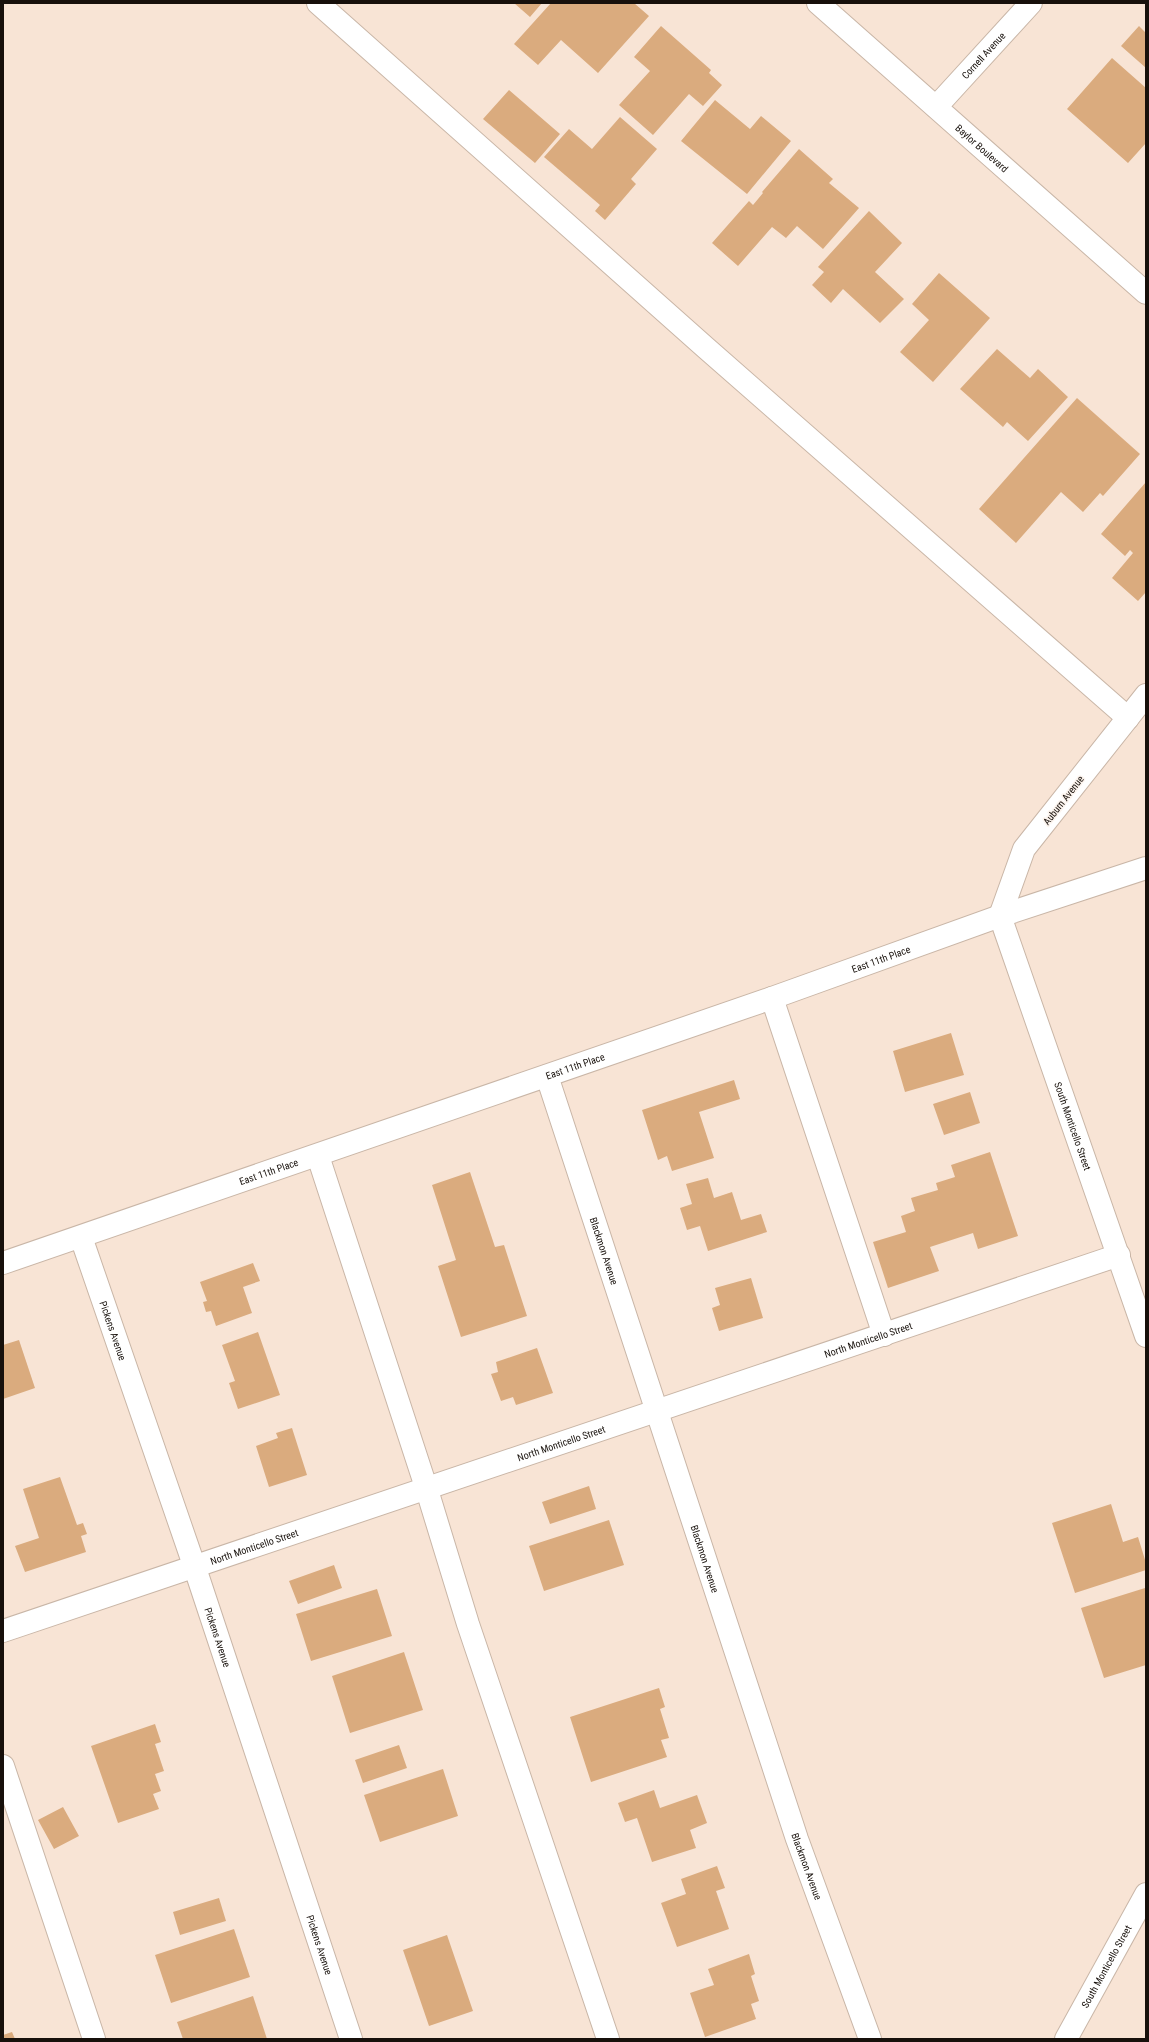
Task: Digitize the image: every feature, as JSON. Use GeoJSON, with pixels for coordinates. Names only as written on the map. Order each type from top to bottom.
{"type":"FeatureCollection","features":[{"type":"Feature","properties":{"kind":"street"},"geometry":{"type":"LineString","coordinates":[[318,3],[706,348],[1128,718]]}},
{"type":"Feature","properties":{"kind":"street","name":"Baylor Boulevard"},"geometry":{"type":"LineString","coordinates":[[818,3],[936,107],[1143,285]]}},
{"type":"Feature","properties":{"kind":"street","name":"Cornell Avenue"},"geometry":{"type":"LineString","coordinates":[[936,107],[1031,3]]}},
{"type":"Feature","properties":{"kind":"street","name":"Auburn Avenue"},"geometry":{"type":"LineString","coordinates":[[1000,916],[1024,849],[1146,695]]}},
{"type":"Feature","properties":{"kind":"street","name":"East 11th Place"},"geometry":{"type":"LineString","coordinates":[[3,1264],[772,998],[1000,916],[1146,868]]}},
{"type":"Feature","properties":{"kind":"street","name":"South Monticello Street"},"geometry":{"type":"LineString","coordinates":[[1000,916],[1146,1336]]}},
{"type":"Feature","properties":{"kind":"street"},"geometry":{"type":"LineString","coordinates":[[772,998],[884,1335]]}},
{"type":"Feature","properties":{"kind":"street","name":"Blackmon Avenue"},"geometry":{"type":"LineString","coordinates":[[547,1076],[797,1839],[870,2039]]}},
{"type":"Feature","properties":{"kind":"street"},"geometry":{"type":"LineString","coordinates":[[318,1156],[427,1490],[468,1624],[608,2039]]}},
{"type":"Feature","properties":{"kind":"street","name":"Pickens Avenue"},"geometry":{"type":"LineString","coordinates":[[81,1237],[195,1568],[351,2039]]}},
{"type":"Feature","properties":{"kind":"street","name":"North Monticello Street"},"geometry":{"type":"LineString","coordinates":[[3,1631],[427,1490],[1119,1255]]}},
{"type":"Feature","properties":{"kind":"street"},"geometry":{"type":"LineString","coordinates":[[3,1766],[94,2039]]}},
{"type":"Feature","properties":{"kind":"street","name":"South Monticello Street"},"geometry":{"type":"LineString","coordinates":[[1066,2039],[1146,1894]]}},
{"type":"Feature","properties":{"kind":"building"},"geometry":{"type":"Polygon","coordinates":[[[514,3],[542,3],[530,17],[514,3]]]}},
{"type":"Feature","properties":{"kind":"building"},"geometry":{"type":"Polygon","coordinates":[[[551,3],[634,3],[649,16],[598,73],[561,40],[538,65],[514,44],[551,3]]]}},
{"type":"Feature","properties":{"kind":"building"},"geometry":{"type":"Polygon","coordinates":[[[661,26],[711,70],[709,73],[722,85],[703,106],[689,94],[653,135],[619,105],[650,71],[634,57],[661,26]]]}},
{"type":"Feature","properties":{"kind":"building"},"geometry":{"type":"Polygon","coordinates":[[[1139,26],[1146,33],[1146,68],[1121,46],[1139,26]]]}},
{"type":"Feature","properties":{"kind":"building"},"geometry":{"type":"Polygon","coordinates":[[[1112,58],[1146,88],[1146,143],[1128,163],[1067,109],[1112,58]]]}},
{"type":"Feature","properties":{"kind":"building"},"geometry":{"type":"Polygon","coordinates":[[[509,90],[560,134],[535,163],[483,119],[509,90]]]}},
{"type":"Feature","properties":{"kind":"building"},"geometry":{"type":"Polygon","coordinates":[[[715,100],[750,129],[761,116],[791,141],[747,194],[681,141],[715,100]]]}},
{"type":"Feature","properties":{"kind":"building"},"geometry":{"type":"Polygon","coordinates":[[[620,117],[657,149],[631,179],[636,184],[605,220],[595,211],[600,205],[544,157],[569,129],[592,149],[620,117]]]}},
{"type":"Feature","properties":{"kind":"building"},"geometry":{"type":"Polygon","coordinates":[[[799,149],[833,179],[829,183],[859,208],[823,249],[797,226],[786,238],[772,227],[738,266],[712,243],[749,201],[753,205],[763,193],[762,192],[799,149]]]}},
{"type":"Feature","properties":{"kind":"building"},"geometry":{"type":"Polygon","coordinates":[[[869,211],[902,243],[875,272],[904,299],[880,323],[843,289],[831,303],[812,285],[824,272],[818,267],[869,211]]]}},
{"type":"Feature","properties":{"kind":"building"},"geometry":{"type":"Polygon","coordinates":[[[939,273],[990,318],[933,382],[900,352],[929,320],[912,304],[939,273]]]}},
{"type":"Feature","properties":{"kind":"building"},"geometry":{"type":"Polygon","coordinates":[[[997,349],[1030,378],[1038,369],[1068,397],[1028,441],[1007,422],[1003,427],[960,389],[997,349]]]}},
{"type":"Feature","properties":{"kind":"building"},"geometry":{"type":"Polygon","coordinates":[[[1077,398],[1140,454],[1103,496],[1100,493],[1083,512],[1061,492],[1016,543],[979,509],[1077,398]]]}},
{"type":"Feature","properties":{"kind":"building"},"geometry":{"type":"Polygon","coordinates":[[[1146,482],[1146,592],[1138,601],[1112,578],[1133,553],[1130,550],[1125,556],[1101,534],[1146,482]]]}},
{"type":"Feature","properties":{"kind":"building"},"geometry":{"type":"Polygon","coordinates":[[[951,1033],[964,1075],[905,1092],[893,1051],[951,1033]]]}},
{"type":"Feature","properties":{"kind":"building"},"geometry":{"type":"Polygon","coordinates":[[[734,1080],[740,1099],[699,1112],[714,1158],[672,1171],[667,1156],[658,1160],[642,1110],[734,1080]]]}},
{"type":"Feature","properties":{"kind":"building"},"geometry":{"type":"Polygon","coordinates":[[[970,1092],[980,1123],[944,1135],[933,1104],[970,1092]]]}},
{"type":"Feature","properties":{"kind":"building"},"geometry":{"type":"Polygon","coordinates":[[[990,1152],[1018,1236],[978,1249],[973,1233],[930,1247],[939,1271],[888,1288],[873,1242],[906,1232],[901,1216],[915,1211],[911,1198],[938,1190],[936,1183],[955,1177],[951,1165],[990,1152]]]}},
{"type":"Feature","properties":{"kind":"building"},"geometry":{"type":"Polygon","coordinates":[[[470,1172],[495,1247],[504,1245],[527,1316],[461,1337],[438,1266],[456,1260],[432,1185],[470,1172]]]}},
{"type":"Feature","properties":{"kind":"building"},"geometry":{"type":"Polygon","coordinates":[[[708,1178],[714,1198],[732,1192],[741,1220],[761,1214],[767,1232],[708,1251],[700,1226],[687,1230],[680,1208],[692,1204],[686,1184],[708,1178]]]}},
{"type":"Feature","properties":{"kind":"building"},"geometry":{"type":"Polygon","coordinates":[[[253,1263],[260,1281],[243,1287],[252,1313],[216,1326],[211,1311],[206,1312],[203,1302],[207,1301],[200,1282],[253,1263]]]}},
{"type":"Feature","properties":{"kind":"building"},"geometry":{"type":"Polygon","coordinates":[[[751,1278],[763,1318],[719,1331],[712,1308],[720,1305],[715,1288],[751,1278]]]}},
{"type":"Feature","properties":{"kind":"building"},"geometry":{"type":"Polygon","coordinates":[[[258,1332],[280,1395],[238,1409],[229,1383],[235,1381],[222,1345],[258,1332]]]}},
{"type":"Feature","properties":{"kind":"building"},"geometry":{"type":"Polygon","coordinates":[[[19,1340],[35,1388],[3,1399],[3,1345],[19,1340]]]}},
{"type":"Feature","properties":{"kind":"building"},"geometry":{"type":"Polygon","coordinates":[[[537,1348],[553,1393],[516,1405],[513,1397],[501,1401],[491,1374],[498,1372],[496,1362],[537,1348]]]}},
{"type":"Feature","properties":{"kind":"building"},"geometry":{"type":"Polygon","coordinates":[[[292,1428],[307,1475],[269,1487],[256,1446],[278,1438],[276,1433],[292,1428]]]}},
{"type":"Feature","properties":{"kind":"building"},"geometry":{"type":"Polygon","coordinates":[[[60,1477],[77,1525],[83,1523],[87,1534],[81,1536],[86,1552],[25,1572],[15,1546],[39,1538],[23,1489],[60,1477]]]}},
{"type":"Feature","properties":{"kind":"building"},"geometry":{"type":"Polygon","coordinates":[[[589,1486],[596,1509],[550,1524],[542,1502],[589,1486]]]}},
{"type":"Feature","properties":{"kind":"building"},"geometry":{"type":"Polygon","coordinates":[[[1111,1504],[1123,1542],[1138,1537],[1146,1563],[1146,1570],[1075,1593],[1052,1523],[1111,1504]]]}},
{"type":"Feature","properties":{"kind":"building"},"geometry":{"type":"Polygon","coordinates":[[[609,1520],[624,1565],[544,1591],[529,1546],[609,1520]]]}},
{"type":"Feature","properties":{"kind":"building"},"geometry":{"type":"Polygon","coordinates":[[[334,1565],[342,1588],[298,1604],[289,1581],[334,1565]]]}},
{"type":"Feature","properties":{"kind":"building"},"geometry":{"type":"Polygon","coordinates":[[[1145,1588],[1146,1665],[1104,1678],[1081,1608],[1145,1588]]]}},
{"type":"Feature","properties":{"kind":"building"},"geometry":{"type":"Polygon","coordinates":[[[377,1589],[392,1636],[311,1661],[296,1614],[377,1589]]]}},
{"type":"Feature","properties":{"kind":"building"},"geometry":{"type":"Polygon","coordinates":[[[404,1652],[423,1710],[350,1733],[332,1676],[404,1652]]]}},
{"type":"Feature","properties":{"kind":"building"},"geometry":{"type":"Polygon","coordinates":[[[659,1688],[665,1707],[660,1709],[669,1738],[661,1740],[667,1757],[591,1782],[570,1717],[659,1688]]]}},
{"type":"Feature","properties":{"kind":"building"},"geometry":{"type":"Polygon","coordinates":[[[155,1724],[161,1742],[155,1744],[164,1771],[155,1774],[161,1791],[153,1794],[159,1809],[118,1823],[91,1746],[155,1724]]]}},
{"type":"Feature","properties":{"kind":"building"},"geometry":{"type":"Polygon","coordinates":[[[399,1745],[407,1768],[363,1783],[355,1760],[399,1745]]]}},
{"type":"Feature","properties":{"kind":"building"},"geometry":{"type":"Polygon","coordinates":[[[443,1769],[458,1816],[380,1842],[364,1795],[443,1769]]]}},
{"type":"Feature","properties":{"kind":"building"},"geometry":{"type":"Polygon","coordinates":[[[654,1790],[660,1808],[697,1795],[707,1823],[690,1830],[696,1848],[652,1862],[637,1818],[625,1822],[618,1803],[654,1790]]]}},
{"type":"Feature","properties":{"kind":"building"},"geometry":{"type":"Polygon","coordinates":[[[63,1807],[79,1836],[54,1849],[38,1820],[63,1807]]]}},
{"type":"Feature","properties":{"kind":"building"},"geometry":{"type":"Polygon","coordinates":[[[717,1866],[725,1888],[716,1891],[729,1929],[677,1947],[661,1903],[686,1894],[681,1879],[717,1866]]]}},
{"type":"Feature","properties":{"kind":"building"},"geometry":{"type":"Polygon","coordinates":[[[219,1898],[226,1921],[180,1935],[173,1912],[219,1898]]]}},
{"type":"Feature","properties":{"kind":"building"},"geometry":{"type":"Polygon","coordinates":[[[234,1929],[250,1977],[171,2003],[155,1955],[234,1929]]]}},
{"type":"Feature","properties":{"kind":"building"},"geometry":{"type":"Polygon","coordinates":[[[447,1935],[473,2011],[429,2026],[403,1950],[447,1935]]]}},
{"type":"Feature","properties":{"kind":"building"},"geometry":{"type":"Polygon","coordinates":[[[749,1954],[755,1974],[751,1976],[759,2001],[751,2004],[756,2019],[705,2037],[690,1993],[714,1985],[708,1969],[749,1954]]]}},
{"type":"Feature","properties":{"kind":"building"},"geometry":{"type":"Polygon","coordinates":[[[253,1996],[267,2039],[183,2039],[177,2022],[253,1996]]]}},
{"type":"Feature","properties":{"kind":"building"},"geometry":{"type":"Polygon","coordinates":[[[12,2032],[15,2039],[3,2039],[3,2035],[12,2032]]]}}]}
